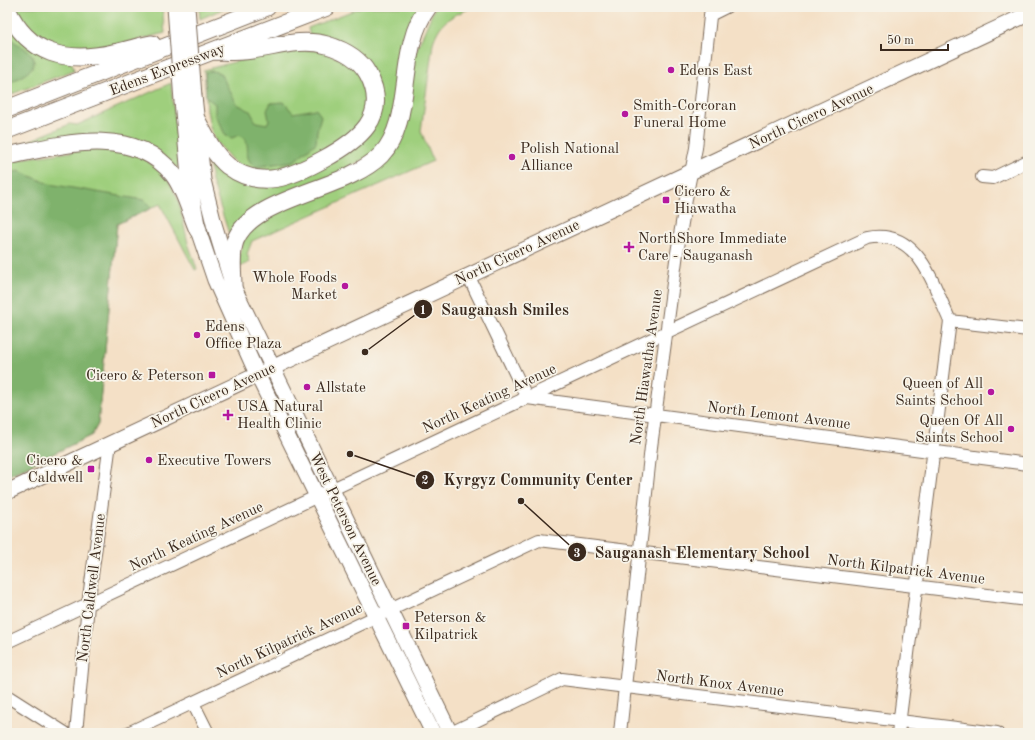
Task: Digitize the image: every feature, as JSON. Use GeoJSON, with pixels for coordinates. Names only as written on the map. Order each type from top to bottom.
{"type":"FeatureCollection","features":[{"type":"Feature","properties":{"kind":"highway","name":"Edens Expressway"},"geometry":{"type":"LineString","coordinates":[[7,109],[182,42],[267,7]]}},
{"type":"Feature","properties":{"kind":"highway","name":"Edens Expressway"},"geometry":{"type":"LineString","coordinates":[[7,130],[327,7]]}},
{"type":"Feature","properties":{"kind":"highway"},"geometry":{"type":"LineString","coordinates":[[233,286],[232,251],[235,241],[247,223],[268,209],[363,169],[382,154],[390,144],[399,119],[413,36],[428,7]]}},
{"type":"Feature","properties":{"kind":"highway"},"geometry":{"type":"LineString","coordinates":[[7,9],[11,18],[29,40],[54,54],[67,57],[94,57],[144,45],[182,42]]}},
{"type":"Feature","properties":{"kind":"highway"},"geometry":{"type":"LineString","coordinates":[[196,119],[213,148],[228,166],[249,176],[271,180],[298,173],[343,149],[362,133],[373,116],[374,93],[369,76],[359,61],[337,48],[326,44],[283,44],[244,51],[213,51]]}},
{"type":"Feature","properties":{"kind":"highway"},"geometry":{"type":"LineString","coordinates":[[7,156],[76,144],[109,142],[135,147],[156,156],[173,175],[179,184],[198,230]]}},
{"type":"Feature","properties":{"kind":"main road"},"geometry":{"type":"LineString","coordinates":[[175,7],[188,99]]}},
{"type":"Feature","properties":{"kind":"main road"},"geometry":{"type":"LineString","coordinates":[[187,7],[188,99]]}},
{"type":"Feature","properties":{"kind":"main road","name":"North Cicero Avenue"},"geometry":{"type":"LineString","coordinates":[[7,492],[1028,14]]}},
{"type":"Feature","properties":{"kind":"main road","name":"West Peterson Avenue"},"geometry":{"type":"LineString","coordinates":[[188,99],[196,119],[203,180],[214,224],[233,286],[450,733]]}},
{"type":"Feature","properties":{"kind":"main road","name":"West Peterson Avenue"},"geometry":{"type":"LineString","coordinates":[[188,99],[190,186],[198,230],[215,280],[257,374],[433,733]]}},
{"type":"Feature","properties":{"kind":"street"},"geometry":{"type":"LineString","coordinates":[[710,11],[726,7]]}},
{"type":"Feature","properties":{"kind":"street","name":"North Hiawatha Avenue"},"geometry":{"type":"LineString","coordinates":[[620,733],[640,552],[677,253],[696,148],[710,11]]}},
{"type":"Feature","properties":{"kind":"street"},"geometry":{"type":"LineString","coordinates":[[982,177],[993,178],[1028,161]]}},
{"type":"Feature","properties":{"kind":"street","name":"North Keating Avenue"},"geometry":{"type":"LineString","coordinates":[[7,642],[867,238],[886,236],[904,243],[918,256],[950,322]]}},
{"type":"Feature","properties":{"kind":"street"},"geometry":{"type":"LineString","coordinates":[[468,275],[527,398]]}},
{"type":"Feature","properties":{"kind":"street"},"geometry":{"type":"LineString","coordinates":[[899,727],[950,322],[1028,330]]}},
{"type":"Feature","properties":{"kind":"street","name":"North Lemont Avenue"},"geometry":{"type":"LineString","coordinates":[[527,398],[1028,464]]}},
{"type":"Feature","properties":{"kind":"street","name":"North Caldwell Avenue"},"geometry":{"type":"LineString","coordinates":[[76,733],[88,605],[110,443]]}},
{"type":"Feature","properties":{"kind":"street","name":"North Kilpatrick Avenue"},"geometry":{"type":"LineString","coordinates":[[128,733],[539,540],[1028,600]]}},
{"type":"Feature","properties":{"kind":"street","name":"North Knox Avenue"},"geometry":{"type":"LineString","coordinates":[[450,733],[562,679],[899,727],[997,733]]}},
{"type":"Feature","properties":{"kind":"street"},"geometry":{"type":"LineString","coordinates":[[7,696],[65,733]]}},
{"type":"Feature","properties":{"kind":"street"},"geometry":{"type":"LineString","coordinates":[[193,703],[208,733]]}},
{"type":"Feature","properties":{"kind":"green space"},"geometry":{"type":"Polygon","coordinates":[[[14,7],[162,7],[165,33],[97,48],[80,49],[63,47],[47,41],[32,32],[24,23],[14,7]]]}},
{"type":"Feature","properties":{"kind":"green space"},"geometry":{"type":"Polygon","coordinates":[[[199,7],[227,7],[200,19],[199,7]]]}},
{"type":"Feature","properties":{"kind":"green space"},"geometry":{"type":"Polygon","coordinates":[[[362,7],[420,7],[394,118],[378,151],[229,234],[212,181],[208,155],[253,183],[349,151],[378,85],[310,36],[308,28],[362,7]]]}},
{"type":"Feature","properties":{"kind":"green space"},"geometry":{"type":"Polygon","coordinates":[[[435,7],[473,7],[453,16],[443,24],[439,29],[433,43],[421,131],[433,161],[252,241],[247,254],[250,262],[240,267],[239,260],[243,240],[260,220],[378,165],[415,53],[435,7]]]}},
{"type":"Feature","properties":{"kind":"green space"},"geometry":{"type":"Polygon","coordinates":[[[7,21],[72,63],[74,70],[7,96],[7,21]]]}},
{"type":"Feature","properties":{"kind":"green space"},"geometry":{"type":"Polygon","coordinates":[[[7,34],[31,54],[34,59],[34,64],[27,73],[7,84],[7,34]]]}},
{"type":"Feature","properties":{"kind":"green space"},"geometry":{"type":"Polygon","coordinates":[[[290,50],[319,50],[352,64],[367,87],[367,106],[365,115],[354,132],[297,165],[273,172],[243,169],[232,160],[215,140],[210,127],[207,110],[204,70],[253,57],[290,50]]]}},
{"type":"Feature","properties":{"kind":"green space"},"geometry":{"type":"Polygon","coordinates":[[[213,71],[220,73],[237,104],[250,111],[256,122],[267,124],[269,120],[267,110],[271,103],[284,102],[293,113],[316,109],[321,116],[317,131],[316,143],[294,161],[255,167],[249,160],[245,138],[239,135],[232,138],[226,136],[215,115],[215,104],[206,97],[205,72],[213,71]]]}},
{"type":"Feature","properties":{"kind":"green space"},"geometry":{"type":"Polygon","coordinates":[[[171,83],[179,166],[176,168],[156,149],[14,147],[70,124],[77,125],[171,83]]]}},
{"type":"Feature","properties":{"kind":"green space"},"geometry":{"type":"Polygon","coordinates":[[[100,148],[143,157],[168,179],[178,199],[188,243],[197,269],[195,270],[160,204],[117,224],[98,424],[92,435],[7,476],[7,163],[26,158],[100,148]]]}},
{"type":"Feature","properties":{"kind":"green space"},"geometry":{"type":"Polygon","coordinates":[[[19,171],[49,184],[144,200],[152,208],[117,224],[98,424],[92,435],[7,476],[7,174],[19,171]]]}},
{"type":"Feature","properties":{"kind":"place","name":"Edens East"},"geometry":{"type":"Point","coordinates":[671,70]}},
{"type":"Feature","properties":{"kind":"place","name":"Smith-Corcoran Funeral Home"},"geometry":{"type":"Point","coordinates":[625,114]}},
{"type":"Feature","properties":{"kind":"place","name":"Polish National Alliance"},"geometry":{"type":"Point","coordinates":[512,157]}},
{"type":"Feature","properties":{"kind":"place","name":"Cicero & Hiawatha"},"geometry":{"type":"Point","coordinates":[666,200]}},
{"type":"Feature","properties":{"kind":"place","name":"NorthShore Immediate Care - Sauganash"},"geometry":{"type":"Point","coordinates":[629,247]}},
{"type":"Feature","properties":{"kind":"place","name":"Whole Foods Market"},"geometry":{"type":"Point","coordinates":[345,286]}},
{"type":"Feature","properties":{"kind":"place","name":"Edens Office Plaza"},"geometry":{"type":"Point","coordinates":[197,335]}},
{"type":"Feature","properties":{"kind":"place","name":"Sauganash Smiles"},"geometry":{"type":"Point","coordinates":[365,352]}},
{"type":"Feature","properties":{"kind":"place","name":"Cicero & Peterson"},"geometry":{"type":"Point","coordinates":[212,375]}},
{"type":"Feature","properties":{"kind":"place","name":"Allstate"},"geometry":{"type":"Point","coordinates":[307,387]}},
{"type":"Feature","properties":{"kind":"place","name":"Queen of All Saints School"},"geometry":{"type":"Point","coordinates":[991,392]}},
{"type":"Feature","properties":{"kind":"place","name":"USA Natural Health Clinic"},"geometry":{"type":"Point","coordinates":[228,415]}},
{"type":"Feature","properties":{"kind":"place","name":"Queen Of All Saints School"},"geometry":{"type":"Point","coordinates":[1011,429]}},
{"type":"Feature","properties":{"kind":"place","name":"Kyrgyz Community Center"},"geometry":{"type":"Point","coordinates":[350,454]}},
{"type":"Feature","properties":{"kind":"place","name":"Executive Towers"},"geometry":{"type":"Point","coordinates":[149,460]}},
{"type":"Feature","properties":{"kind":"place","name":"Cicero & Caldwell"},"geometry":{"type":"Point","coordinates":[91,469]}},
{"type":"Feature","properties":{"kind":"place","name":"Sauganash Elementary School"},"geometry":{"type":"Point","coordinates":[521,501]}},
{"type":"Feature","properties":{"kind":"place","name":"Peterson & Kilpatrick"},"geometry":{"type":"Point","coordinates":[406,626]}}]}
